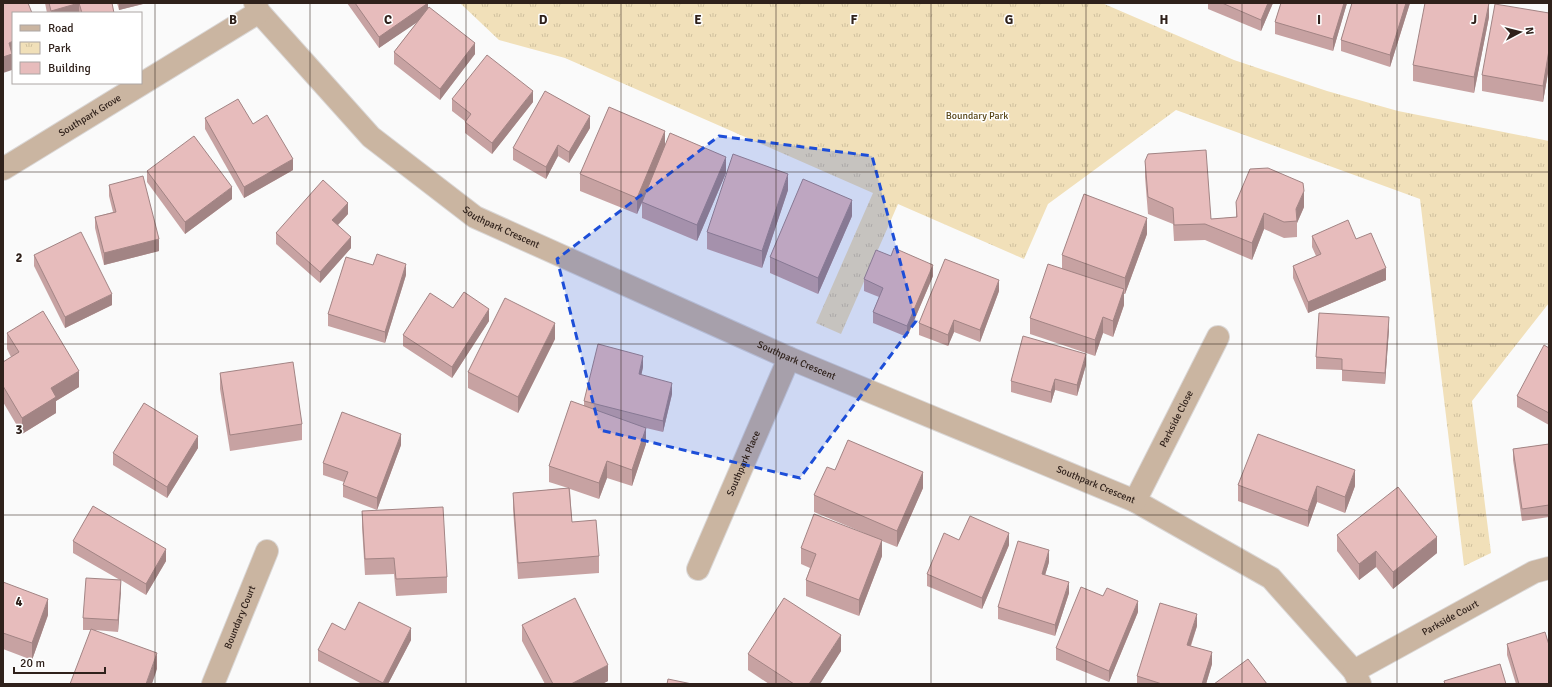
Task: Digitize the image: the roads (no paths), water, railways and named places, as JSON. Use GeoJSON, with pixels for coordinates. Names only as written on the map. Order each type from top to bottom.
{"type":"FeatureCollection","features":[{"type":"Feature","properties":{"kind":"street","name":"Southpark Grove"},"geometry":{"type":"LineString","coordinates":[[142,80],[257,7]]}},
{"type":"Feature","properties":{"kind":"street","name":"Southpark Crescent"},"geometry":{"type":"LineString","coordinates":[[257,7],[372,137],[475,217],[789,358],[1135,501],[1271,578],[1357,677]]}},
{"type":"Feature","properties":{"kind":"street","name":"Southpark Grove"},"geometry":{"type":"LineString","coordinates":[[3,169],[136,84]]}},
{"type":"Feature","properties":{"kind":"street","name":"Parkside Close"},"geometry":{"type":"LineString","coordinates":[[1135,501],[1218,337]]}},
{"type":"Feature","properties":{"kind":"street","name":"Southpark Place"},"geometry":{"type":"LineString","coordinates":[[698,569],[789,358]]}},
{"type":"Feature","properties":{"kind":"street","name":"Boundary Court"},"geometry":{"type":"LineString","coordinates":[[213,684],[267,551]]}},
{"type":"Feature","properties":{"kind":"street","name":"Parkside Court"},"geometry":{"type":"LineString","coordinates":[[1357,677],[1534,572],[1549,568]]}},
{"type":"Feature","properties":{"kind":"park label","name":"Boundary Park"},"geometry":{"type":"Point","coordinates":[977,116]}}]}
